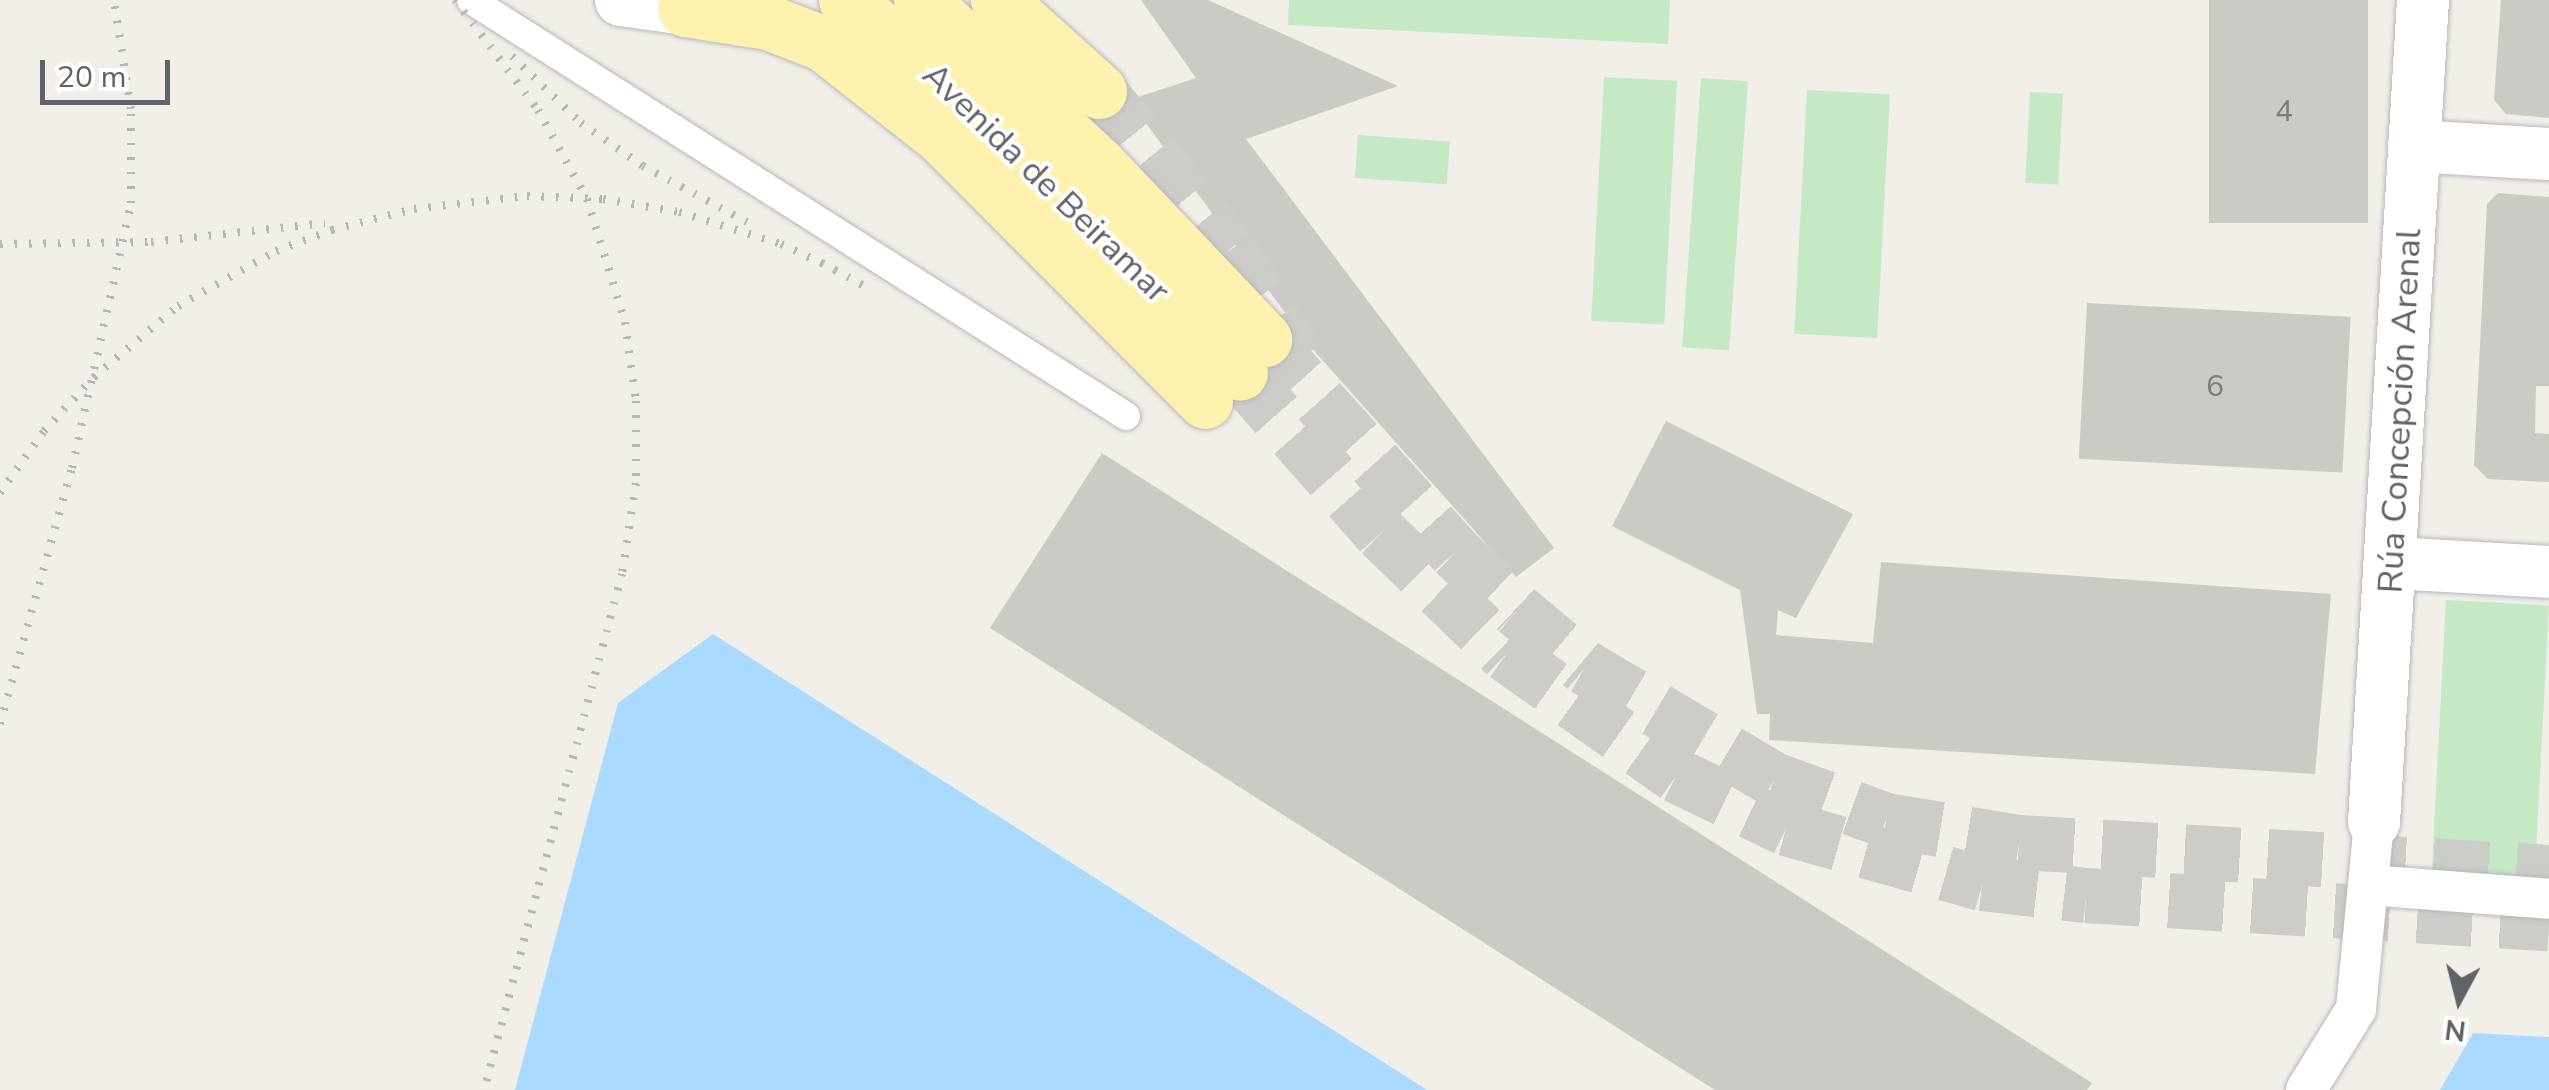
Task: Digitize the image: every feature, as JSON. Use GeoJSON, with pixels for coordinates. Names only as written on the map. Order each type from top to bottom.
{"type":"FeatureCollection","features":[{"type":"Feature","properties":{"kind":"main road","name":"Avenida de Beiramar"},"geometry":{"type":"LineString","coordinates":[[846,0],[994,124],[1237,371]]}},
{"type":"Feature","properties":{"kind":"main road","name":"Avenida de Beiramar"},"geometry":{"type":"LineString","coordinates":[[921,0],[1097,163],[1237,371]]}},
{"type":"Feature","properties":{"kind":"main road"},"geometry":{"type":"LineString","coordinates":[[998,0],[1099,91]]}},
{"type":"Feature","properties":{"kind":"main road"},"geometry":{"type":"LineString","coordinates":[[703,4],[768,22],[824,44],[1237,371]]}},
{"type":"Feature","properties":{"kind":"street"},"geometry":{"type":"LineString","coordinates":[[621,0],[703,4]]}},
{"type":"Feature","properties":{"kind":"street","name":"Rúa Concepción Arenal"},"geometry":{"type":"LineString","coordinates":[[2374,822],[2393,563],[2423,0]]}},
{"type":"Feature","properties":{"kind":"street"},"geometry":{"type":"LineString","coordinates":[[2414,146],[2549,154]]}},
{"type":"Feature","properties":{"kind":"street"},"geometry":{"type":"LineString","coordinates":[[2393,563],[2549,572]]}},
{"type":"Feature","properties":{"kind":"street"},"geometry":{"type":"LineString","coordinates":[[2306,1090],[2356,1008],[2374,822]]}},
{"type":"Feature","properties":{"kind":"street"},"geometry":{"type":"LineString","coordinates":[[2369,885],[2549,899]]}},
{"type":"Feature","properties":{"kind":"lane"},"geometry":{"type":"LineString","coordinates":[[471,0],[1126,416]]}},
{"type":"Feature","properties":{"kind":"green space"},"geometry":{"type":"Polygon","coordinates":[[[1289,0],[1670,0],[1668,44],[1288,25],[1289,0]]]}},
{"type":"Feature","properties":{"kind":"green space"},"geometry":{"type":"Polygon","coordinates":[[[1604,77],[1677,81],[1664,324],[1591,321],[1604,77]]]}},
{"type":"Feature","properties":{"kind":"green space"},"geometry":{"type":"Polygon","coordinates":[[[1701,78],[1748,81],[1729,351],[1682,347],[1701,78]]]}},
{"type":"Feature","properties":{"kind":"green space"},"geometry":{"type":"Polygon","coordinates":[[[1807,90],[1890,94],[1877,338],[1794,334],[1807,90]]]}},
{"type":"Feature","properties":{"kind":"green space"},"geometry":{"type":"Polygon","coordinates":[[[2030,92],[2063,94],[2058,185],[2025,183],[2030,92]]]}},
{"type":"Feature","properties":{"kind":"green space"},"geometry":{"type":"Polygon","coordinates":[[[1358,135],[1450,141],[1447,184],[1355,178],[1358,135]]]}},
{"type":"Feature","properties":{"kind":"green space"},"geometry":{"type":"Polygon","coordinates":[[[2446,600],[2549,605],[2534,887],[2431,882],[2446,600]]]}},
{"type":"Feature","properties":{"kind":"water"},"geometry":{"type":"Polygon","coordinates":[[[713,634],[1427,1090],[515,1090],[618,703],[713,634]]]}},
{"type":"Feature","properties":{"kind":"water"},"geometry":{"type":"Polygon","coordinates":[[[2473,1033],[2549,1037],[2549,1090],[2440,1090],[2473,1033]]]}},
{"type":"Feature","properties":{"kind":"building"},"geometry":{"type":"Polygon","coordinates":[[[1141,0],[1208,0],[1398,86],[1246,139],[1554,548],[1516,577],[1308,344],[1129,100],[1196,78],[1141,0]]]}},
{"type":"Feature","properties":{"kind":"building"},"geometry":{"type":"Polygon","coordinates":[[[2209,0],[2368,0],[2368,223],[2209,223],[2209,0]]]}},
{"type":"Feature","properties":{"kind":"building"},"geometry":{"type":"Polygon","coordinates":[[[2501,0],[2549,0],[2549,118],[2506,114],[2494,100],[2501,0]]]}},
{"type":"Feature","properties":{"kind":"building"},"geometry":{"type":"Polygon","coordinates":[[[2498,193],[2549,197],[2549,386],[2536,386],[2535,433],[2549,434],[2549,482],[2488,479],[2474,465],[2487,204],[2498,193]]]}},
{"type":"Feature","properties":{"kind":"building"},"geometry":{"type":"Polygon","coordinates":[[[2087,303],[2351,317],[2342,473],[2079,459],[2087,303]]]}},
{"type":"Feature","properties":{"kind":"building"},"geometry":{"type":"Polygon","coordinates":[[[1666,421],[1853,514],[1796,618],[1778,610],[1776,635],[1873,643],[1881,562],[2331,594],[2315,774],[1769,740],[1770,714],[1757,714],[1740,590],[1612,526],[1666,421]]]}},
{"type":"Feature","properties":{"kind":"building"},"geometry":{"type":"Polygon","coordinates":[[[1102,453],[2092,1083],[2087,1090],[1715,1090],[990,628],[1102,453]]]}},
{"type":"Feature","properties":{"kind":"tunnel"},"geometry":{"type":"LineString","coordinates":[[1099,91],[1229,250],[1299,358]]}},
{"type":"Feature","properties":{"kind":"tunnel"},"geometry":{"type":"LineString","coordinates":[[1264,339],[1455,552],[1517,610],[1585,667],[1774,779],[1886,820],[2019,842],[2549,872]]}},
{"type":"Feature","properties":{"kind":"tunnel"},"geometry":{"type":"LineString","coordinates":[[1240,373],[1381,533],[1506,654],[1676,775],[1786,828],[1982,883],[2086,895],[2549,923]]}},
{"type":"Feature","properties":{"kind":"railway"},"geometry":{"type":"LineString","coordinates":[[0,724],[72,468],[131,203],[131,109],[114,0]]}},
{"type":"Feature","properties":{"kind":"railway"},"geometry":{"type":"LineString","coordinates":[[455,0],[538,110],[587,199],[625,322],[636,401],[636,483],[622,574],[484,1090]]}},
{"type":"Feature","properties":{"kind":"railway"},"geometry":{"type":"LineString","coordinates":[[512,56],[581,123],[643,166],[747,222]]}},
{"type":"Feature","properties":{"kind":"railway"},"geometry":{"type":"LineString","coordinates":[[0,493],[44,431],[94,377],[178,306],[276,251],[332,230],[414,209],[527,196],[603,199],[679,212],[781,244],[834,269]]}},
{"type":"Feature","properties":{"kind":"railway"},"geometry":{"type":"LineString","coordinates":[[0,244],[151,242],[325,223]]}},
{"type":"Feature","properties":{"kind":"railway"},"geometry":{"type":"LineString","coordinates":[[822,263],[870,289]]}}]}
